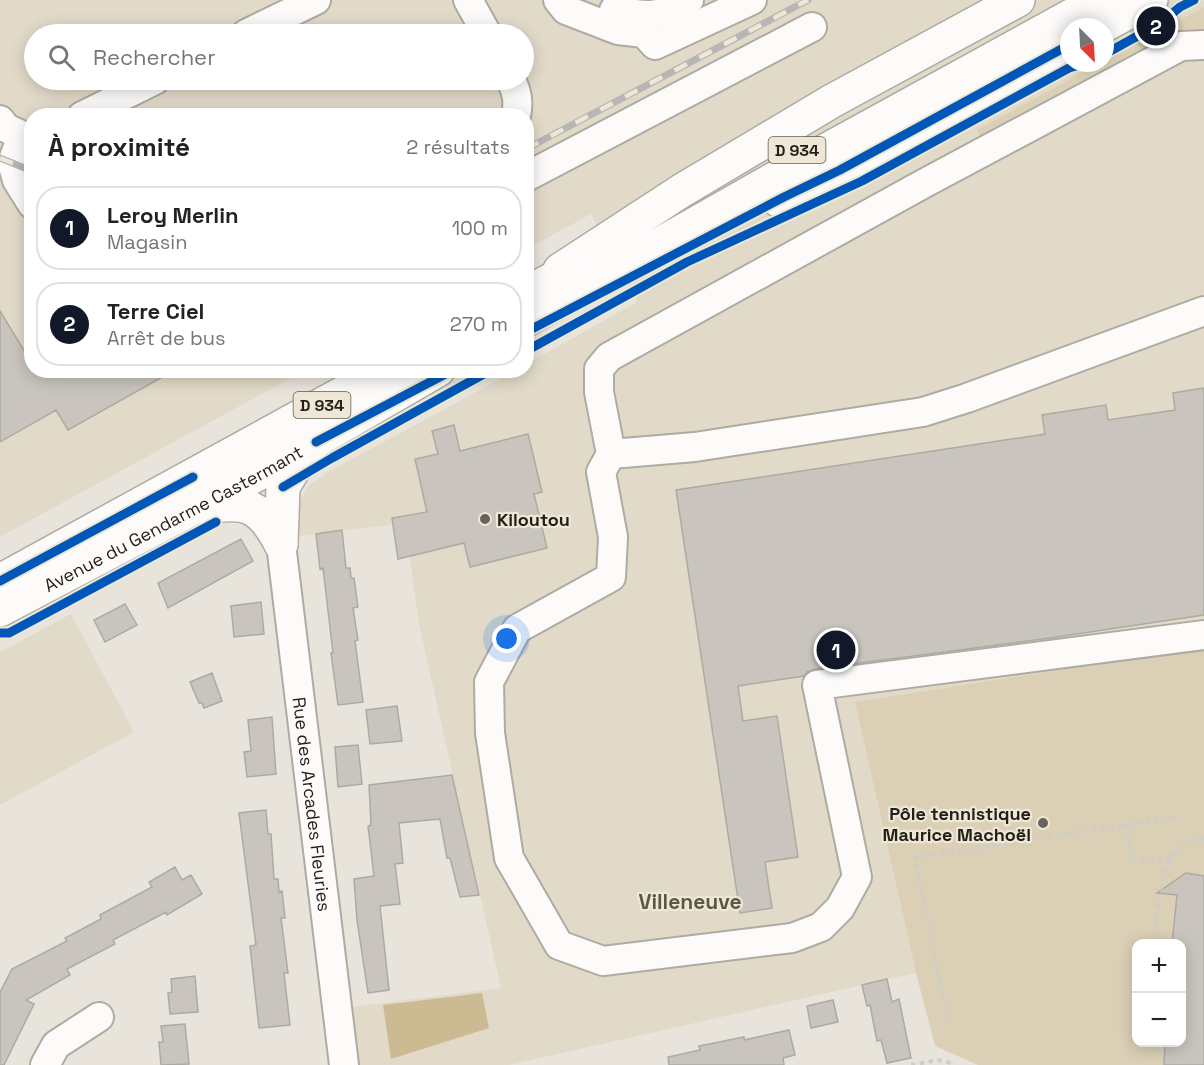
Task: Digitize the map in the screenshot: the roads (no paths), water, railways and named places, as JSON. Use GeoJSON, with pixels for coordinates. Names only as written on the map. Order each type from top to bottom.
{"type":"FeatureCollection","features":[{"type":"Feature","properties":{"kind":"main road"},"geometry":{"type":"LineString","coordinates":[[534,287],[702,179],[832,101],[1018,0]]}},
{"type":"Feature","properties":{"kind":"main road","name":"D 934"},"geometry":{"type":"LineString","coordinates":[[534,288],[776,161],[1065,0]]}},
{"type":"Feature","properties":{"kind":"main road","name":"D 934"},"geometry":{"type":"LineString","coordinates":[[534,315],[783,174],[1100,0]]}},
{"type":"Feature","properties":{"kind":"main road"},"geometry":{"type":"LineString","coordinates":[[1114,20],[1151,0]]}},
{"type":"Feature","properties":{"kind":"main road"},"geometry":{"type":"LineString","coordinates":[[534,328],[840,170],[1060,50]]}},
{"type":"Feature","properties":{"kind":"main road"},"geometry":{"type":"LineString","coordinates":[[281,544],[258,457],[258,440],[265,418],[279,404],[331,378]]}},
{"type":"Feature","properties":{"kind":"main road","name":"Avenue du Gendarme Castermant"},"geometry":{"type":"LineString","coordinates":[[0,581],[370,378]]}},
{"type":"Feature","properties":{"kind":"main road","name":"Avenue du Gendarme Castermant"},"geometry":{"type":"LineString","coordinates":[[0,610],[262,472],[424,378]]}},
{"type":"Feature","properties":{"kind":"main road"},"geometry":{"type":"LineString","coordinates":[[281,544],[283,487],[295,467],[316,442],[438,378]]}},
{"type":"Feature","properties":{"kind":"main road"},"geometry":{"type":"LineString","coordinates":[[190,511],[219,505],[249,506],[263,515],[281,544]]}},
{"type":"Feature","properties":{"kind":"street"},"geometry":{"type":"LineString","coordinates":[[267,24],[316,0]]}},
{"type":"Feature","properties":{"kind":"street"},"geometry":{"type":"LineString","coordinates":[[468,0],[481,24]]}},
{"type":"Feature","properties":{"kind":"street"},"geometry":{"type":"LineString","coordinates":[[558,0],[566,10],[618,30],[644,33],[655,45],[752,0]]}},
{"type":"Feature","properties":{"kind":"street"},"geometry":{"type":"LineString","coordinates":[[593,0],[614,10],[642,16],[666,13],[689,0]]}},
{"type":"Feature","properties":{"kind":"street"},"geometry":{"type":"LineString","coordinates":[[534,173],[812,27]]}},
{"type":"Feature","properties":{"kind":"street"},"geometry":{"type":"LineString","coordinates":[[1204,45],[1181,46],[1112,82],[609,357],[599,369],[599,392],[611,454],[601,472],[613,537],[610,576],[517,628],[489,682],[490,733],[509,858],[559,945],[603,962],[792,938],[821,927],[840,908],[857,877],[817,685],[1204,635]]}},
{"type":"Feature","properties":{"kind":"street"},"geometry":{"type":"LineString","coordinates":[[98,108],[135,90]]}},
{"type":"Feature","properties":{"kind":"street"},"geometry":{"type":"LineString","coordinates":[[516,90],[517,108]]}},
{"type":"Feature","properties":{"kind":"street"},"geometry":{"type":"LineString","coordinates":[[18,132],[12,163],[17,180],[24,191]]}},
{"type":"Feature","properties":{"kind":"street"},"geometry":{"type":"LineString","coordinates":[[611,454],[695,447],[923,412],[1204,311]]}},
{"type":"Feature","properties":{"kind":"street","name":"Rue des Arcades Fleuries"},"geometry":{"type":"LineString","coordinates":[[281,544],[344,1065]]}},
{"type":"Feature","properties":{"kind":"street"},"geometry":{"type":"LineString","coordinates":[[45,1065],[56,1045],[99,1017]]}},
{"type":"Feature","properties":{"kind":"railway"},"geometry":{"type":"LineString","coordinates":[[534,145],[808,0]]}},
{"type":"Feature","properties":{"kind":"railway"},"geometry":{"type":"LineString","coordinates":[[0,158],[24,168]]}},
{"type":"Feature","properties":{"kind":"place","name":"Terre Ciel"},"geometry":{"type":"Point","coordinates":[1156,26]}},
{"type":"Feature","properties":{"kind":"place","name":"Kiloutou"},"geometry":{"type":"Point","coordinates":[485,519]}},
{"type":"Feature","properties":{"kind":"place","name":"Leroy Merlin"},"geometry":{"type":"Point","coordinates":[836,650]}},
{"type":"Feature","properties":{"kind":"place","name":"Pôle tennistique Maurice Machoël"},"geometry":{"type":"Point","coordinates":[1043,823]}},
{"type":"Feature","properties":{"kind":"district","name":"Villeneuve"},"geometry":{"type":"Point","coordinates":[690,901]}}]}
